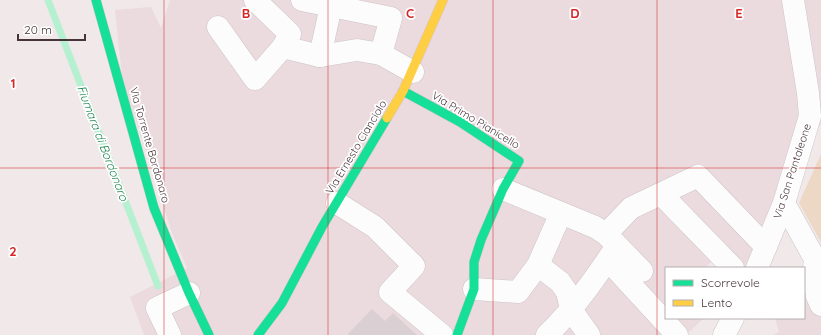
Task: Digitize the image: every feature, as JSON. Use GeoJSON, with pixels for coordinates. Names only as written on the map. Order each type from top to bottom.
{"type":"FeatureCollection","features":[{"type":"Feature","properties":{"kind":"street","name":"Via Torrente Bordonaro"},"geometry":{"type":"LineString","coordinates":[[96,0],[154,208],[188,293],[209,335]]}},
{"type":"Feature","properties":{"kind":"street"},"geometry":{"type":"LineString","coordinates":[[256,0],[287,40],[320,56],[357,50],[381,54],[413,72]]}},
{"type":"Feature","properties":{"kind":"street"},"geometry":{"type":"LineString","coordinates":[[218,27],[255,79],[287,40],[294,0]]}},
{"type":"Feature","properties":{"kind":"street"},"geometry":{"type":"LineString","coordinates":[[302,0],[391,18],[381,54]]}},
{"type":"Feature","properties":{"kind":"street","name":"Via Ernesto Cianciolo"},"geometry":{"type":"LineString","coordinates":[[258,335],[282,302],[337,203],[403,91],[413,72],[443,0]]}},
{"type":"Feature","properties":{"kind":"street","name":"Via San Pantaleone"},"geometry":{"type":"LineString","coordinates":[[757,267],[784,203],[810,116],[808,93],[793,0]]}},
{"type":"Feature","properties":{"kind":"street"},"geometry":{"type":"LineString","coordinates":[[320,56],[332,6]]}},
{"type":"Feature","properties":{"kind":"street","name":"Via Primo Pianicello"},"geometry":{"type":"LineString","coordinates":[[403,91],[460,122],[519,160],[503,189],[481,240],[474,262],[474,289],[457,335]]}},
{"type":"Feature","properties":{"kind":"street"},"geometry":{"type":"LineString","coordinates":[[547,335],[571,309],[610,247],[631,208],[698,176],[766,246]]}},
{"type":"Feature","properties":{"kind":"street"},"geometry":{"type":"LineString","coordinates":[[503,189],[595,228],[677,335]]}},
{"type":"Feature","properties":{"kind":"street"},"geometry":{"type":"LineString","coordinates":[[661,194],[732,267]]}},
{"type":"Feature","properties":{"kind":"street"},"geometry":{"type":"LineString","coordinates":[[337,203],[375,227],[414,266],[390,292],[442,335]]}},
{"type":"Feature","properties":{"kind":"street"},"geometry":{"type":"LineString","coordinates":[[784,203],[815,259],[813,276],[817,296],[821,305]]}},
{"type":"Feature","properties":{"kind":"street"},"geometry":{"type":"LineString","coordinates":[[474,289],[518,292],[538,265],[561,213]]}},
{"type":"Feature","properties":{"kind":"street"},"geometry":{"type":"LineString","coordinates":[[610,247],[642,271]]}},
{"type":"Feature","properties":{"kind":"street"},"geometry":{"type":"LineString","coordinates":[[538,265],[560,282],[567,292],[571,309],[589,335]]}},
{"type":"Feature","properties":{"kind":"street"},"geometry":{"type":"LineString","coordinates":[[170,335],[157,308],[188,293]]}},
{"type":"Feature","properties":{"kind":"street"},"geometry":{"type":"LineString","coordinates":[[270,335],[282,302]]}},
{"type":"Feature","properties":{"kind":"street"},"geometry":{"type":"LineString","coordinates":[[724,335],[732,319]]}},
{"type":"Feature","properties":{"kind":"shaded area"},"geometry":{"type":"Polygon","coordinates":[[[170,0],[821,0],[821,125],[813,127],[759,267],[722,267],[713,260],[706,267],[665,267],[665,319],[703,319],[686,335],[144,335],[130,297],[187,268],[172,233],[122,77],[115,10],[151,7],[161,28],[170,0]]]}},
{"type":"Feature","properties":{"kind":"shaded area"},"geometry":{"type":"Polygon","coordinates":[[[821,154],[821,242],[799,203],[821,154]]]}},
{"type":"Feature","properties":{"kind":"shaded area"},"geometry":{"type":"Polygon","coordinates":[[[821,274],[821,335],[772,335],[779,332],[775,319],[805,319],[805,280],[821,274]]]}},
{"type":"Feature","properties":{"kind":"building"},"geometry":{"type":"Polygon","coordinates":[[[372,309],[385,321],[393,313],[417,335],[347,335],[372,309]]]}},
{"type":"Feature","properties":{"kind":"waterway","name":"Fiumara di Bordonaro"},"geometry":{"type":"LineString","coordinates":[[48,0],[158,286]]}},
{"type":"Feature","properties":{"kind":"traffic: fast"},"geometry":{"type":"LineString","coordinates":[[96,0],[154,208],[189,293],[209,335]]}},
{"type":"Feature","properties":{"kind":"traffic: fast"},"geometry":{"type":"LineString","coordinates":[[403,91],[460,122],[519,161],[503,189],[481,240],[474,262],[474,289],[457,335]]}},
{"type":"Feature","properties":{"kind":"traffic: fast"},"geometry":{"type":"LineString","coordinates":[[258,335],[282,303],[322,227],[387,118]]}},
{"type":"Feature","properties":{"kind":"traffic: slow"},"geometry":{"type":"LineString","coordinates":[[387,118],[403,91],[443,0]]}}]}
